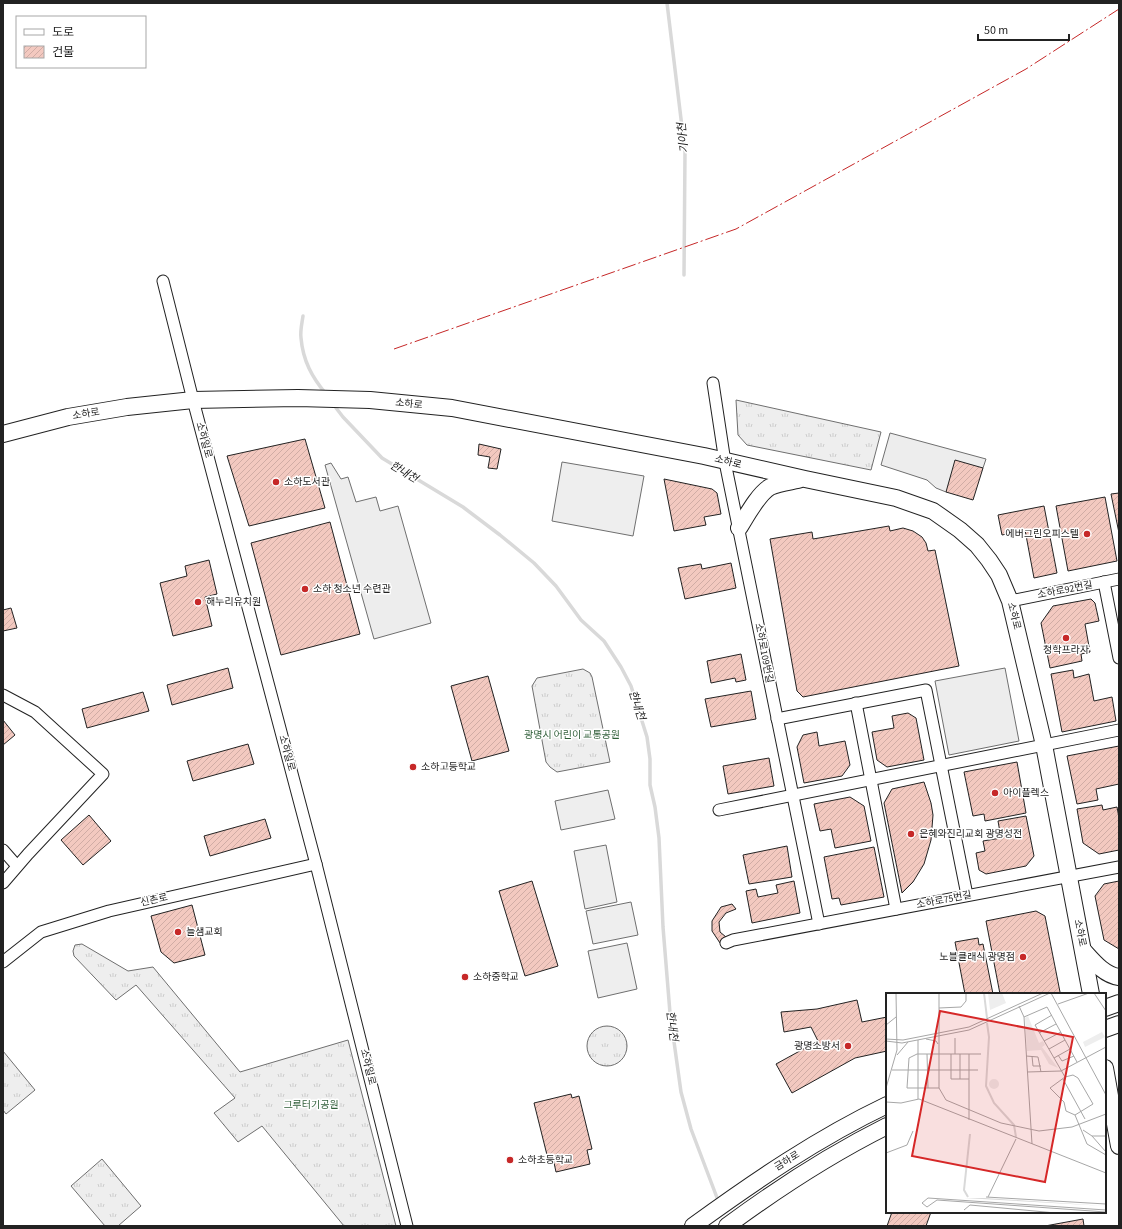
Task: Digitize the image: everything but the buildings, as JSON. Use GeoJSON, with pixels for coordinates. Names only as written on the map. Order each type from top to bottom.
{"type":"FeatureCollection","features":[{"type":"Feature","properties":{"kind":"street","name":"소하일로"},"geometry":{"type":"LineString","coordinates":[[163,281],[316,864],[407,1226]]}},
{"type":"Feature","properties":{"kind":"street","name":"소하로109번길"},"geometry":{"type":"LineString","coordinates":[[713,382],[725,462],[819,924]]}},
{"type":"Feature","properties":{"kind":"street","name":"소하로"},"geometry":{"type":"LineString","coordinates":[[3,434],[127,406],[193,400],[298,398],[370,400],[452,408],[634,442],[704,456],[805,480],[896,498],[917,504],[946,519],[977,545],[999,575],[1010,601],[1044,745],[1091,993]]}},
{"type":"Feature","properties":{"kind":"street"},"geometry":{"type":"LineString","coordinates":[[738,528],[758,498],[769,487],[785,482],[805,480]]}},
{"type":"Feature","properties":{"kind":"street","name":"소하로92번길"},"geometry":{"type":"LineString","coordinates":[[1010,601],[1119,579]]}},
{"type":"Feature","properties":{"kind":"street"},"geometry":{"type":"LineString","coordinates":[[1104,582],[1119,658]]}},
{"type":"Feature","properties":{"kind":"street"},"geometry":{"type":"LineString","coordinates":[[777,719],[926,690],[967,896]]}},
{"type":"Feature","properties":{"kind":"street"},"geometry":{"type":"LineString","coordinates":[[3,696],[35,712],[103,774],[3,883]]}},
{"type":"Feature","properties":{"kind":"street"},"geometry":{"type":"LineString","coordinates":[[856,703],[896,909]]}},
{"type":"Feature","properties":{"kind":"street"},"geometry":{"type":"LineString","coordinates":[[719,810],[1119,730]]}},
{"type":"Feature","properties":{"kind":"street"},"geometry":{"type":"LineString","coordinates":[[3,850],[17,866]]}},
{"type":"Feature","properties":{"kind":"street","name":"신촌로"},"geometry":{"type":"LineString","coordinates":[[3,962],[41,932],[109,911],[316,864]]}},
{"type":"Feature","properties":{"kind":"street","name":"소하로75번길"},"geometry":{"type":"LineString","coordinates":[[726,943],[733,940],[1119,866]]}},
{"type":"Feature","properties":{"kind":"street"},"geometry":{"type":"LineString","coordinates":[[1083,950],[1102,969],[1113,977],[1119,978]]}},
{"type":"Feature","properties":{"kind":"street"},"geometry":{"type":"LineString","coordinates":[[1106,1008],[1119,1003]]}},
{"type":"Feature","properties":{"kind":"street"},"geometry":{"type":"LineString","coordinates":[[1106,1029],[1119,1024]]}},
{"type":"Feature","properties":{"kind":"street"},"geometry":{"type":"LineString","coordinates":[[1106,1079],[1109,1112],[1119,1146]]}},
{"type":"Feature","properties":{"kind":"street","name":"금하로"},"geometry":{"type":"LineString","coordinates":[[694,1225],[782,1163],[860,1118],[886,1105]]}},
{"type":"Feature","properties":{"kind":"street","name":"금하로"},"geometry":{"type":"LineString","coordinates":[[727,1226],[793,1180],[886,1127]]}},
{"type":"Feature","properties":{"kind":"green space"},"geometry":{"type":"Polygon","coordinates":[[[736,400],[881,432],[871,470],[747,445],[738,435],[736,400]]]}},
{"type":"Feature","properties":{"kind":"green space"},"geometry":{"type":"Polygon","coordinates":[[[562,462],[644,476],[633,536],[552,521],[562,462]]]}},
{"type":"Feature","properties":{"kind":"green space","name":"광명시 어린이 교통공원"},"geometry":{"type":"Polygon","coordinates":[[[583,669],[590,673],[592,677],[610,762],[557,772],[546,762],[532,686],[537,678],[583,669]]]}},
{"type":"Feature","properties":{"kind":"green space"},"geometry":{"type":"Polygon","coordinates":[[[608,790],[615,819],[561,830],[555,801],[608,790]]]}},
{"type":"Feature","properties":{"kind":"green space"},"geometry":{"type":"Polygon","coordinates":[[[606,845],[617,902],[585,909],[574,851],[606,845]]]}},
{"type":"Feature","properties":{"kind":"green space"},"geometry":{"type":"Polygon","coordinates":[[[631,902],[638,935],[593,944],[586,911],[631,902]]]}},
{"type":"Feature","properties":{"kind":"green space"},"geometry":{"type":"Polygon","coordinates":[[[627,943],[637,989],[598,998],[588,951],[627,943]]]}},
{"type":"Feature","properties":{"kind":"green space","name":"그루터기공원"},"geometry":{"type":"Polygon","coordinates":[[[82,944],[128,971],[153,967],[240,1072],[348,1040],[396,1226],[344,1226],[262,1126],[238,1142],[214,1113],[235,1098],[136,985],[116,1000],[74,956],[73,951],[75,945],[82,944]]]}},
{"type":"Feature","properties":{"kind":"green space"},"geometry":{"type":"Polygon","coordinates":[[[607,1026],[615,1028],[621,1032],[625,1038],[627,1046],[625,1054],[621,1060],[615,1064],[607,1066],[599,1064],[593,1060],[589,1054],[587,1046],[589,1038],[593,1032],[599,1028],[607,1026]]]}},
{"type":"Feature","properties":{"kind":"green space"},"geometry":{"type":"Polygon","coordinates":[[[3,1051],[35,1090],[6,1114],[3,1110],[3,1051]]]}},
{"type":"Feature","properties":{"kind":"green space"},"geometry":{"type":"Polygon","coordinates":[[[102,1159],[141,1206],[118,1226],[105,1226],[71,1186],[102,1159]]]}},
{"type":"Feature","properties":{"kind":"shaded area"},"geometry":{"type":"Polygon","coordinates":[[[890,433],[986,459],[983,468],[946,492],[936,488],[927,480],[881,465],[890,433]]]}},
{"type":"Feature","properties":{"kind":"shaded area"},"geometry":{"type":"Polygon","coordinates":[[[331,463],[341,479],[348,477],[356,502],[376,497],[380,511],[398,506],[431,623],[374,639],[325,465],[331,463]]]}},
{"type":"Feature","properties":{"kind":"shaded area"},"geometry":{"type":"Polygon","coordinates":[[[1005,668],[1019,741],[949,755],[935,681],[1005,668]]]}},
{"type":"Feature","properties":{"kind":"waterway","name":"기아천"},"geometry":{"type":"LineString","coordinates":[[667,3],[685,152],[684,275]]}},
{"type":"Feature","properties":{"kind":"waterway","name":"한내천"},"geometry":{"type":"LineString","coordinates":[[303,316],[301,335],[306,361],[312,375],[326,394]]}},
{"type":"Feature","properties":{"kind":"waterway","name":"한내천"},"geometry":{"type":"LineString","coordinates":[[333,404],[343,417],[382,458],[463,507],[534,563],[556,586],[581,620],[604,641],[621,667],[631,686],[647,737],[650,759],[650,785],[655,807],[659,838],[663,927],[670,1013],[681,1092],[691,1129],[719,1203]]}},
{"type":"Feature","properties":{"kind":"power"},"geometry":{"type":"LineString","coordinates":[[394,349],[736,229],[1026,69],[1119,9]]}},
{"type":"Feature","properties":{"kind":"place","name":"소하도서관"},"geometry":{"type":"Point","coordinates":[276,482]}},
{"type":"Feature","properties":{"kind":"place","name":"에버그린오피스텔"},"geometry":{"type":"Point","coordinates":[1087,534]}},
{"type":"Feature","properties":{"kind":"place","name":"소하 청소년 수련관"},"geometry":{"type":"Point","coordinates":[305,589]}},
{"type":"Feature","properties":{"kind":"place","name":"해누리유치원"},"geometry":{"type":"Point","coordinates":[198,602]}},
{"type":"Feature","properties":{"kind":"place","name":"청학프라자"},"geometry":{"type":"Point","coordinates":[1066,638]}},
{"type":"Feature","properties":{"kind":"place","name":"소하고등학교"},"geometry":{"type":"Point","coordinates":[413,767]}},
{"type":"Feature","properties":{"kind":"place","name":"아이플렉스"},"geometry":{"type":"Point","coordinates":[995,793]}},
{"type":"Feature","properties":{"kind":"place","name":"은혜와진리교회 광명성전"},"geometry":{"type":"Point","coordinates":[911,834]}},
{"type":"Feature","properties":{"kind":"place","name":"늘샘교회"},"geometry":{"type":"Point","coordinates":[178,932]}},
{"type":"Feature","properties":{"kind":"place","name":"노블클래식 광명점"},"geometry":{"type":"Point","coordinates":[1023,957]}},
{"type":"Feature","properties":{"kind":"place","name":"소하중학교"},"geometry":{"type":"Point","coordinates":[465,977]}},
{"type":"Feature","properties":{"kind":"place","name":"광명소방서"},"geometry":{"type":"Point","coordinates":[848,1046]}},
{"type":"Feature","properties":{"kind":"place","name":"소하초등학교"},"geometry":{"type":"Point","coordinates":[510,1160]}}]}
